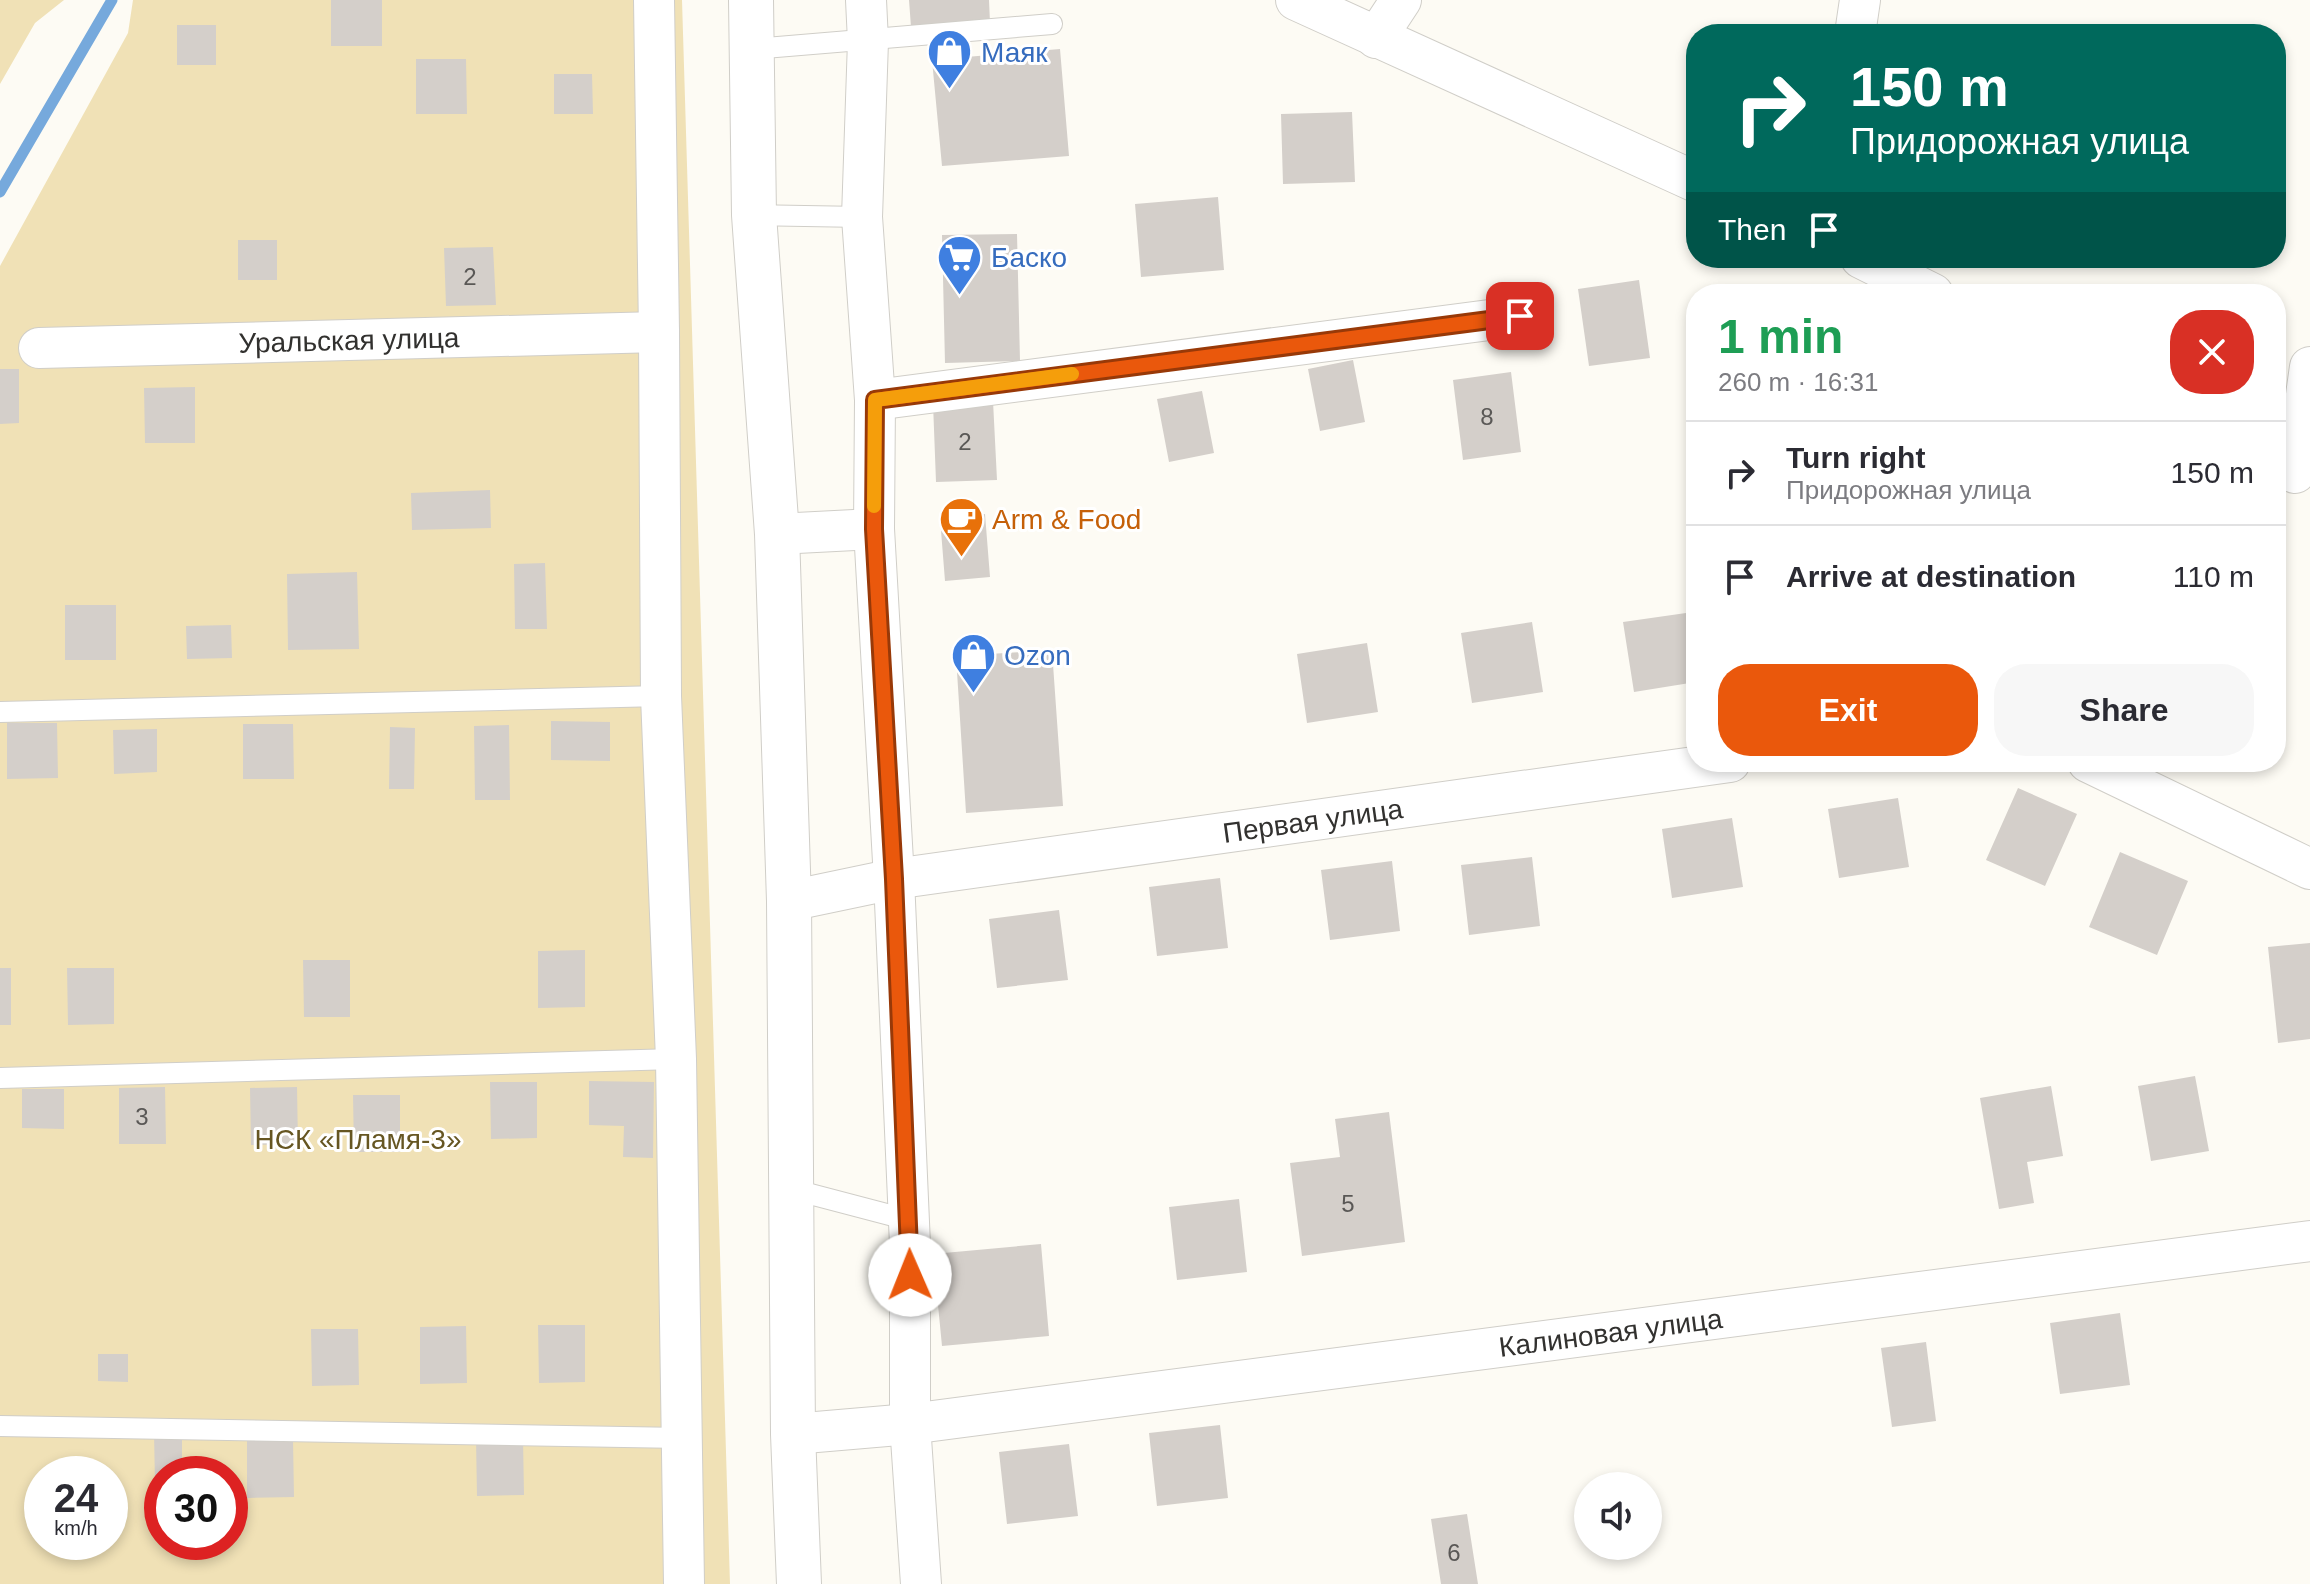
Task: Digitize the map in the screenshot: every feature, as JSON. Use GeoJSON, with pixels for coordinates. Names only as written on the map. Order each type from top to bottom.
{"type":"FeatureCollection","features":[{"type":"Feature","properties":{"kind":"street"},"geometry":{"type":"LineString","coordinates":[[654,0],[661,696],[676,1059],[684,1584]]}},
{"type":"Feature","properties":{"kind":"street"},"geometry":{"type":"LineString","coordinates":[[751,0],[754,215],[777,534],[789,901],[793,1434],[799,1584]]}},
{"type":"Feature","properties":{"kind":"street"},"geometry":{"type":"LineString","coordinates":[[866,0],[868,41],[862,217],[875,400],[874,529],[894,879],[909,1220],[910,1424],[921,1584]]}},
{"type":"Feature","properties":{"kind":"street"},"geometry":{"type":"LineString","coordinates":[[1296,0],[1686,178]]}},
{"type":"Feature","properties":{"kind":"street"},"geometry":{"type":"LineString","coordinates":[[1376,38],[1401,0]]}},
{"type":"Feature","properties":{"kind":"street"},"geometry":{"type":"LineString","coordinates":[[1856,24],[1860,0]]}},
{"type":"Feature","properties":{"kind":"street"},"geometry":{"type":"LineString","coordinates":[[1881,268],[1913,284]]}},
{"type":"Feature","properties":{"kind":"street"},"geometry":{"type":"LineString","coordinates":[[875,400],[1520,316]]}},
{"type":"Feature","properties":{"kind":"street","name":"Уральская улица"},"geometry":{"type":"LineString","coordinates":[[39,348],[659,332]]}},
{"type":"Feature","properties":{"kind":"street"},"geometry":{"type":"LineString","coordinates":[[2294,473],[2310,367]]}},
{"type":"Feature","properties":{"kind":"street"},"geometry":{"type":"LineString","coordinates":[[777,534],[874,529]]}},
{"type":"Feature","properties":{"kind":"street","name":"Первая улица"},"geometry":{"type":"LineString","coordinates":[[789,901],[894,879],[1686,768]]}},
{"type":"Feature","properties":{"kind":"street"},"geometry":{"type":"LineString","coordinates":[[2109,772],[2310,869]]}},
{"type":"Feature","properties":{"kind":"street","name":"Калиновая улица"},"geometry":{"type":"LineString","coordinates":[[793,1434],[910,1424],[2310,1241]]}},
{"type":"Feature","properties":{"kind":"lane"},"geometry":{"type":"LineString","coordinates":[[753,49],[1052,24]]}},
{"type":"Feature","properties":{"kind":"lane"},"geometry":{"type":"LineString","coordinates":[[754,215],[862,217]]}},
{"type":"Feature","properties":{"kind":"lane"},"geometry":{"type":"LineString","coordinates":[[0,712],[661,696]]}},
{"type":"Feature","properties":{"kind":"lane"},"geometry":{"type":"LineString","coordinates":[[0,1078],[676,1059]]}},
{"type":"Feature","properties":{"kind":"lane"},"geometry":{"type":"LineString","coordinates":[[791,1189],[909,1220]]}},
{"type":"Feature","properties":{"kind":"lane"},"geometry":{"type":"LineString","coordinates":[[0,1426],[682,1438]]}},
{"type":"Feature","properties":{"kind":"green space"},"geometry":{"type":"Polygon","coordinates":[[[0,0],[64,0],[35,23],[0,84],[0,0]]]}},
{"type":"Feature","properties":{"kind":"green space","name":"НСК «Пламя-3»"},"geometry":{"type":"Polygon","coordinates":[[[133,0],[682,0],[730,1584],[0,1584],[0,266],[128,33],[133,0]]]}},
{"type":"Feature","properties":{"kind":"building"},"geometry":{"type":"Polygon","coordinates":[[[331,0],[382,0],[382,46],[331,46],[331,0]]]}},
{"type":"Feature","properties":{"kind":"building"},"geometry":{"type":"Polygon","coordinates":[[[909,0],[989,0],[990,23],[911,27],[909,0]]]}},
{"type":"Feature","properties":{"kind":"building"},"geometry":{"type":"Polygon","coordinates":[[[177,25],[216,25],[216,65],[177,65],[177,25]]]}},
{"type":"Feature","properties":{"kind":"building"},"geometry":{"type":"Polygon","coordinates":[[[1060,49],[1069,156],[942,166],[932,60],[1060,49]]]}},
{"type":"Feature","properties":{"kind":"building"},"geometry":{"type":"Polygon","coordinates":[[[416,59],[466,59],[467,114],[416,114],[416,59]]]}},
{"type":"Feature","properties":{"kind":"building"},"geometry":{"type":"Polygon","coordinates":[[[554,74],[592,74],[593,114],[554,114],[554,74]]]}},
{"type":"Feature","properties":{"kind":"building"},"geometry":{"type":"Polygon","coordinates":[[[1352,112],[1355,182],[1283,184],[1281,114],[1352,112]]]}},
{"type":"Feature","properties":{"kind":"building"},"geometry":{"type":"Polygon","coordinates":[[[1218,197],[1224,270],[1141,277],[1135,204],[1218,197]]]}},
{"type":"Feature","properties":{"kind":"building"},"geometry":{"type":"Polygon","coordinates":[[[1017,234],[1020,361],[945,363],[942,235],[1017,234]]]}},
{"type":"Feature","properties":{"kind":"building"},"geometry":{"type":"Polygon","coordinates":[[[238,240],[277,240],[277,280],[238,280],[238,240]]]}},
{"type":"Feature","properties":{"kind":"building"},"geometry":{"type":"Polygon","coordinates":[[[493,247],[496,305],[446,306],[444,248],[493,247]]]}},
{"type":"Feature","properties":{"kind":"building"},"geometry":{"type":"Polygon","coordinates":[[[1639,280],[1650,358],[1589,366],[1578,289],[1639,280]]]}},
{"type":"Feature","properties":{"kind":"building"},"geometry":{"type":"Polygon","coordinates":[[[1353,360],[1365,422],[1320,431],[1308,369],[1353,360]]]}},
{"type":"Feature","properties":{"kind":"building"},"geometry":{"type":"Polygon","coordinates":[[[0,369],[19,369],[19,423],[0,424],[0,369]]]}},
{"type":"Feature","properties":{"kind":"building"},"geometry":{"type":"Polygon","coordinates":[[[1511,372],[1521,452],[1463,460],[1453,380],[1511,372]]]}},
{"type":"Feature","properties":{"kind":"building"},"geometry":{"type":"Polygon","coordinates":[[[195,387],[195,443],[145,443],[144,388],[195,387]]]}},
{"type":"Feature","properties":{"kind":"building"},"geometry":{"type":"Polygon","coordinates":[[[1202,391],[1214,453],[1169,462],[1157,399],[1202,391]]]}},
{"type":"Feature","properties":{"kind":"building"},"geometry":{"type":"Polygon","coordinates":[[[993,401],[997,480],[936,482],[933,403],[993,401]]]}},
{"type":"Feature","properties":{"kind":"building"},"geometry":{"type":"Polygon","coordinates":[[[490,490],[491,528],[412,530],[411,493],[490,490]]]}},
{"type":"Feature","properties":{"kind":"building"},"geometry":{"type":"Polygon","coordinates":[[[985,514],[990,577],[945,581],[940,518],[985,514]]]}},
{"type":"Feature","properties":{"kind":"building"},"geometry":{"type":"Polygon","coordinates":[[[545,563],[547,629],[515,629],[514,564],[545,563]]]}},
{"type":"Feature","properties":{"kind":"building"},"geometry":{"type":"Polygon","coordinates":[[[357,572],[359,649],[288,650],[287,574],[357,572]]]}},
{"type":"Feature","properties":{"kind":"building"},"geometry":{"type":"Polygon","coordinates":[[[65,605],[116,605],[116,660],[65,660],[65,605]]]}},
{"type":"Feature","properties":{"kind":"building"},"geometry":{"type":"Polygon","coordinates":[[[1686,613],[1686,684],[1634,692],[1623,622],[1686,613]]]}},
{"type":"Feature","properties":{"kind":"building"},"geometry":{"type":"Polygon","coordinates":[[[1532,622],[1543,692],[1472,703],[1461,633],[1532,622]]]}},
{"type":"Feature","properties":{"kind":"building"},"geometry":{"type":"Polygon","coordinates":[[[231,625],[232,658],[187,659],[186,626],[231,625]]]}},
{"type":"Feature","properties":{"kind":"building"},"geometry":{"type":"Polygon","coordinates":[[[1367,643],[1378,712],[1307,723],[1297,654],[1367,643]]]}},
{"type":"Feature","properties":{"kind":"building"},"geometry":{"type":"Polygon","coordinates":[[[1052,650],[1063,806],[966,813],[956,656],[1052,650]]]}},
{"type":"Feature","properties":{"kind":"building"},"geometry":{"type":"Polygon","coordinates":[[[551,721],[610,722],[610,761],[551,760],[551,721]]]}},
{"type":"Feature","properties":{"kind":"building"},"geometry":{"type":"Polygon","coordinates":[[[7,723],[57,723],[58,778],[7,779],[7,723]]]}},
{"type":"Feature","properties":{"kind":"building"},"geometry":{"type":"Polygon","coordinates":[[[243,724],[293,724],[294,779],[243,779],[243,724]]]}},
{"type":"Feature","properties":{"kind":"building"},"geometry":{"type":"Polygon","coordinates":[[[509,725],[510,800],[475,800],[474,726],[509,725]]]}},
{"type":"Feature","properties":{"kind":"building"},"geometry":{"type":"Polygon","coordinates":[[[390,727],[415,728],[414,789],[389,789],[390,727]]]}},
{"type":"Feature","properties":{"kind":"building"},"geometry":{"type":"Polygon","coordinates":[[[157,729],[157,772],[114,774],[113,730],[157,729]]]}},
{"type":"Feature","properties":{"kind":"building"},"geometry":{"type":"Polygon","coordinates":[[[2018,788],[2077,814],[2045,886],[1986,860],[2018,788]]]}},
{"type":"Feature","properties":{"kind":"building"},"geometry":{"type":"Polygon","coordinates":[[[1898,798],[1909,867],[1839,878],[1828,809],[1898,798]]]}},
{"type":"Feature","properties":{"kind":"building"},"geometry":{"type":"Polygon","coordinates":[[[1732,818],[1743,887],[1672,898],[1662,829],[1732,818]]]}},
{"type":"Feature","properties":{"kind":"building"},"geometry":{"type":"Polygon","coordinates":[[[2120,852],[2188,881],[2157,955],[2089,927],[2120,852]]]}},
{"type":"Feature","properties":{"kind":"building"},"geometry":{"type":"Polygon","coordinates":[[[1532,857],[1540,926],[1469,935],[1461,865],[1532,857]]]}},
{"type":"Feature","properties":{"kind":"building"},"geometry":{"type":"Polygon","coordinates":[[[1392,861],[1400,931],[1330,940],[1321,870],[1392,861]]]}},
{"type":"Feature","properties":{"kind":"building"},"geometry":{"type":"Polygon","coordinates":[[[1220,878],[1228,948],[1157,956],[1149,887],[1220,878]]]}},
{"type":"Feature","properties":{"kind":"building"},"geometry":{"type":"Polygon","coordinates":[[[1059,910],[1068,980],[997,988],[989,919],[1059,910]]]}},
{"type":"Feature","properties":{"kind":"building"},"geometry":{"type":"Polygon","coordinates":[[[2310,943],[2310,1039],[2278,1043],[2268,947],[2310,943]]]}},
{"type":"Feature","properties":{"kind":"building"},"geometry":{"type":"Polygon","coordinates":[[[585,950],[585,1007],[538,1008],[538,951],[585,950]]]}},
{"type":"Feature","properties":{"kind":"building"},"geometry":{"type":"Polygon","coordinates":[[[303,960],[350,960],[350,1017],[304,1017],[303,960]]]}},
{"type":"Feature","properties":{"kind":"building"},"geometry":{"type":"Polygon","coordinates":[[[0,968],[11,968],[11,1025],[0,1025],[0,968]]]}},
{"type":"Feature","properties":{"kind":"building"},"geometry":{"type":"Polygon","coordinates":[[[67,968],[114,968],[114,1024],[68,1025],[67,968]]]}},
{"type":"Feature","properties":{"kind":"building"},"geometry":{"type":"Polygon","coordinates":[[[2195,1076],[2209,1151],[2151,1161],[2138,1086],[2195,1076]]]}},
{"type":"Feature","properties":{"kind":"building"},"geometry":{"type":"Polygon","coordinates":[[[589,1081],[654,1082],[653,1158],[623,1157],[624,1126],[589,1125],[589,1081]]]}},
{"type":"Feature","properties":{"kind":"building"},"geometry":{"type":"Polygon","coordinates":[[[490,1082],[537,1082],[537,1138],[491,1139],[490,1082]]]}},
{"type":"Feature","properties":{"kind":"building"},"geometry":{"type":"Polygon","coordinates":[[[2051,1086],[2063,1156],[2027,1162],[2034,1203],[1999,1209],[1980,1098],[2051,1086]]]}},
{"type":"Feature","properties":{"kind":"building"},"geometry":{"type":"Polygon","coordinates":[[[165,1087],[166,1144],[119,1144],[119,1088],[165,1087]]]}},
{"type":"Feature","properties":{"kind":"building"},"geometry":{"type":"Polygon","coordinates":[[[297,1087],[298,1144],[251,1145],[250,1088],[297,1087]]]}},
{"type":"Feature","properties":{"kind":"building"},"geometry":{"type":"Polygon","coordinates":[[[22,1089],[64,1089],[64,1129],[22,1128],[22,1089]]]}},
{"type":"Feature","properties":{"kind":"building"},"geometry":{"type":"Polygon","coordinates":[[[353,1095],[400,1095],[400,1152],[354,1152],[353,1095]]]}},
{"type":"Feature","properties":{"kind":"building"},"geometry":{"type":"Polygon","coordinates":[[[1389,1112],[1405,1242],[1302,1256],[1290,1163],[1340,1157],[1335,1119],[1389,1112]]]}},
{"type":"Feature","properties":{"kind":"building"},"geometry":{"type":"Polygon","coordinates":[[[1239,1199],[1247,1272],[1177,1280],[1169,1207],[1239,1199]]]}},
{"type":"Feature","properties":{"kind":"building"},"geometry":{"type":"Polygon","coordinates":[[[1041,1244],[1049,1336],[942,1346],[933,1254],[1041,1244]]]}},
{"type":"Feature","properties":{"kind":"building"},"geometry":{"type":"Polygon","coordinates":[[[2120,1313],[2130,1385],[2060,1394],[2050,1323],[2120,1313]]]}},
{"type":"Feature","properties":{"kind":"building"},"geometry":{"type":"Polygon","coordinates":[[[538,1325],[585,1325],[585,1382],[539,1383],[538,1325]]]}},
{"type":"Feature","properties":{"kind":"building"},"geometry":{"type":"Polygon","coordinates":[[[466,1326],[467,1383],[420,1384],[420,1327],[466,1326]]]}},
{"type":"Feature","properties":{"kind":"building"},"geometry":{"type":"Polygon","coordinates":[[[311,1329],[358,1329],[359,1385],[312,1386],[311,1329]]]}},
{"type":"Feature","properties":{"kind":"building"},"geometry":{"type":"Polygon","coordinates":[[[1926,1342],[1936,1421],[1892,1427],[1881,1348],[1926,1342]]]}},
{"type":"Feature","properties":{"kind":"building"},"geometry":{"type":"Polygon","coordinates":[[[98,1354],[128,1354],[128,1382],[98,1381],[98,1354]]]}},
{"type":"Feature","properties":{"kind":"building"},"geometry":{"type":"Polygon","coordinates":[[[1220,1425],[1228,1498],[1157,1506],[1149,1433],[1220,1425]]]}},
{"type":"Feature","properties":{"kind":"building"},"geometry":{"type":"Polygon","coordinates":[[[154,1432],[182,1432],[182,1456],[154,1456],[154,1432]]]}},
{"type":"Feature","properties":{"kind":"building"},"geometry":{"type":"Polygon","coordinates":[[[476,1439],[523,1439],[524,1495],[477,1496],[476,1439]]]}},
{"type":"Feature","properties":{"kind":"building"},"geometry":{"type":"Polygon","coordinates":[[[293,1440],[294,1497],[248,1498],[247,1441],[293,1440]]]}},
{"type":"Feature","properties":{"kind":"building"},"geometry":{"type":"Polygon","coordinates":[[[1069,1444],[1078,1516],[1007,1524],[999,1452],[1069,1444]]]}},
{"type":"Feature","properties":{"kind":"building"},"geometry":{"type":"Polygon","coordinates":[[[1467,1514],[1478,1584],[1441,1584],[1431,1519],[1467,1514]]]}},
{"type":"Feature","properties":{"kind":"waterway"},"geometry":{"type":"LineString","coordinates":[[0,192],[112,0]]}},
{"type":"Feature","properties":{"kind":"slow traffic"},"geometry":{"type":"LineString","coordinates":[[874,506],[875,400],[1072,374]]}},
{"type":"Feature","properties":{"kind":"place","name":"Маяк"},"geometry":{"type":"Point","coordinates":[950,91]}},
{"type":"Feature","properties":{"kind":"place","name":"Баско"},"geometry":{"type":"Point","coordinates":[960,296]}},
{"type":"Feature","properties":{"kind":"place","name":"Arm & Food"},"geometry":{"type":"Point","coordinates":[961,558]}},
{"type":"Feature","properties":{"kind":"place","name":"Ozon"},"geometry":{"type":"Point","coordinates":[973,694]}},
{"type":"Feature","properties":{"kind":"route"},"geometry":{"type":"LineString","coordinates":[[910,1275],[894,879],[874,529],[875,400],[1520,316]]}}]}
